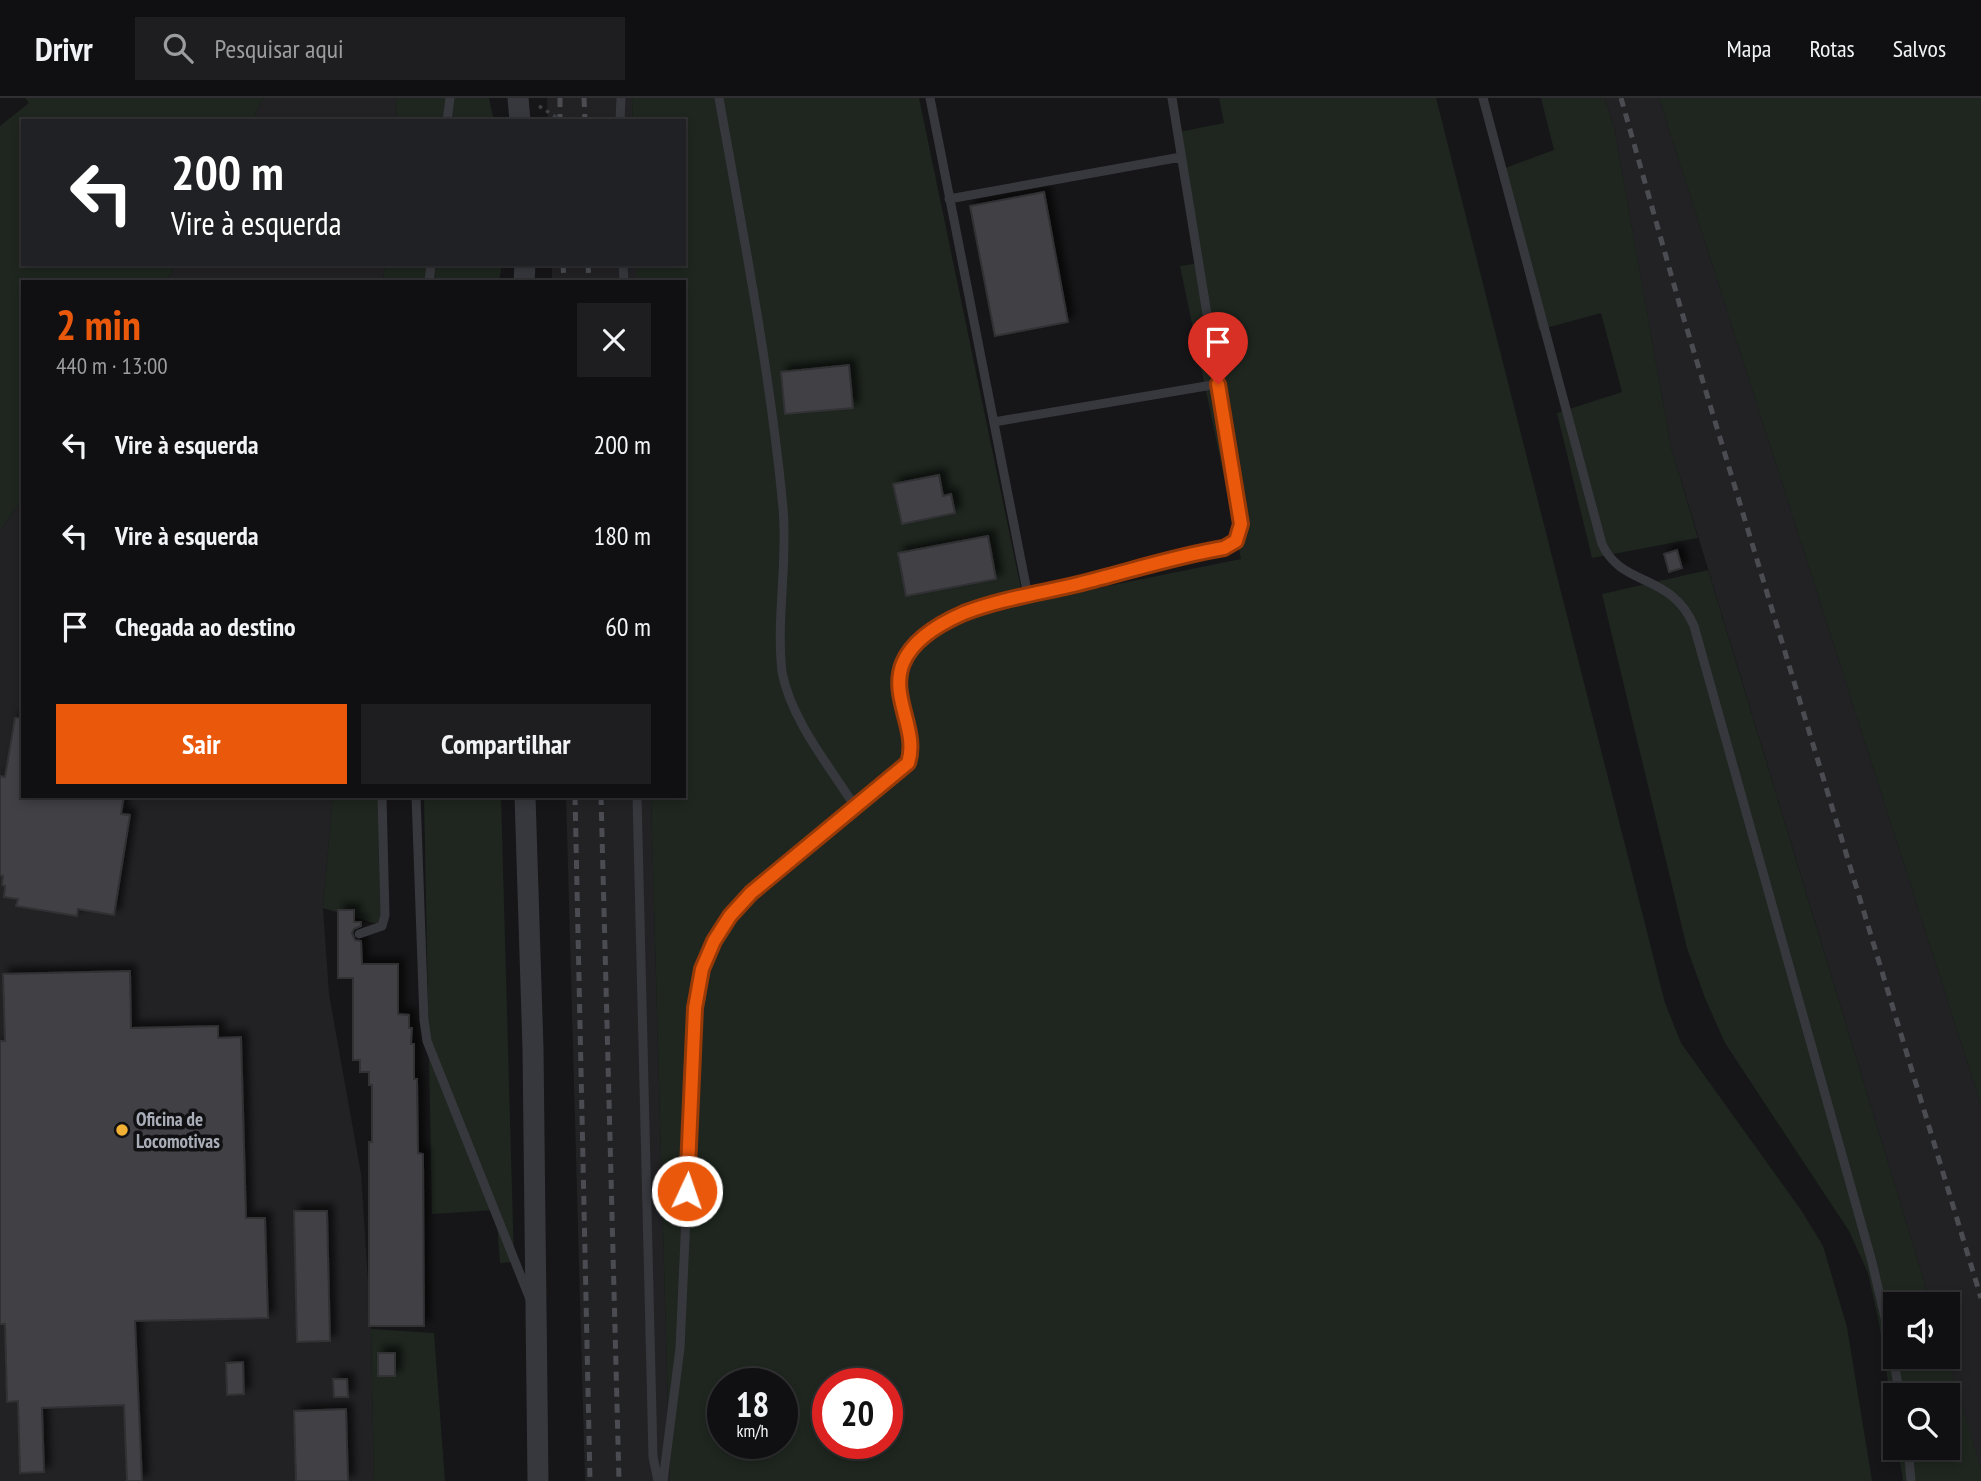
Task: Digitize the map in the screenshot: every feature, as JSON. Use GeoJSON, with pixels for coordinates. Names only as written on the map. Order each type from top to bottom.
{"type":"FeatureCollection","features":[{"type":"Feature","properties":{"kind":"street"},"geometry":{"type":"LineString","coordinates":[[521,119],[527,102]]}},
{"type":"Feature","properties":{"kind":"street"},"geometry":{"type":"LineString","coordinates":[[525,798],[533,1049],[538,1481]]}},
{"type":"Feature","properties":{"kind":"lane"},"geometry":{"type":"LineString","coordinates":[[447,119],[450,98]]}},
{"type":"Feature","properties":{"kind":"lane"},"geometry":{"type":"LineString","coordinates":[[620,119],[621,98]]}},
{"type":"Feature","properties":{"kind":"lane"},"geometry":{"type":"LineString","coordinates":[[719,98],[765,366],[777,453],[784,536],[782,672],[796,715],[856,808]]}},
{"type":"Feature","properties":{"kind":"lane"},"geometry":{"type":"LineString","coordinates":[[930,98],[1028,596]]}},
{"type":"Feature","properties":{"kind":"lane"},"geometry":{"type":"LineString","coordinates":[[663,1481],[678,1364],[695,1008],[702,969],[714,941],[736,908],[751,893],[908,763],[911,744],[899,687],[902,665],[913,647],[943,624],[962,614],[1224,548],[1236,541],[1241,524],[1172,98]]}},
{"type":"Feature","properties":{"kind":"lane"},"geometry":{"type":"LineString","coordinates":[[1483,98],[1602,544],[1621,568],[1673,595],[1686,609],[1694,626],[1869,1251],[1898,1383]]}},
{"type":"Feature","properties":{"kind":"lane"},"geometry":{"type":"LineString","coordinates":[[949,199],[1181,157]]}},
{"type":"Feature","properties":{"kind":"lane"},"geometry":{"type":"LineString","coordinates":[[994,422],[1218,384]]}},
{"type":"Feature","properties":{"kind":"lane"},"geometry":{"type":"LineString","coordinates":[[359,934],[382,926],[385,915],[382,798]]}},
{"type":"Feature","properties":{"kind":"lane"},"geometry":{"type":"LineString","coordinates":[[416,798],[427,1041],[534,1311]]}},
{"type":"Feature","properties":{"kind":"lane"},"geometry":{"type":"LineString","coordinates":[[637,798],[653,1457],[658,1481]]}},
{"type":"Feature","properties":{"kind":"lane"},"geometry":{"type":"LineString","coordinates":[[1909,1460],[1911,1481]]}},
{"type":"Feature","properties":{"kind":"path"},"geometry":{"type":"LineString","coordinates":[[527,102],[558,119]]}},
{"type":"Feature","properties":{"kind":"shaded area"},"geometry":{"type":"Polygon","coordinates":[[[25,98],[263,98],[253,119],[21,119],[21,266],[175,266],[167,280],[21,280],[21,501],[0,531],[0,126],[29,103],[25,98]]]}},
{"type":"Feature","properties":{"kind":"shaded area"},"geometry":{"type":"Polygon","coordinates":[[[263,98],[396,98],[397,119],[253,119],[263,98]]]}},
{"type":"Feature","properties":{"kind":"shaded area"},"geometry":{"type":"Polygon","coordinates":[[[396,98],[489,98],[494,119],[397,119],[396,98]]]}},
{"type":"Feature","properties":{"kind":"shaded area"},"geometry":{"type":"Polygon","coordinates":[[[547,98],[632,98],[633,119],[548,119],[547,98]]]}},
{"type":"Feature","properties":{"kind":"shaded area"},"geometry":{"type":"Polygon","coordinates":[[[632,98],[919,98],[1024,603],[1241,559],[1180,266],[1200,263],[1174,133],[1224,123],[1219,98],[1436,98],[1665,1003],[1681,1043],[1801,1210],[1823,1246],[1847,1327],[1872,1481],[670,1481],[651,798],[686,798],[686,280],[637,280],[637,266],[686,266],[686,119],[633,119],[632,98]]]}},
{"type":"Feature","properties":{"kind":"shaded area"},"geometry":{"type":"Polygon","coordinates":[[[1541,98],[1604,98],[1614,127],[1671,447],[1698,538],[1592,558],[1557,413],[1622,392],[1601,313],[1539,330],[1500,170],[1554,150],[1541,98]]]}},
{"type":"Feature","properties":{"kind":"shaded area"},"geometry":{"type":"Polygon","coordinates":[[[1604,98],[1659,98],[1981,1105],[1981,1470],[1960,1400],[1960,1383],[1955,1383],[1951,1369],[1960,1369],[1960,1292],[1927,1292],[1671,447],[1614,127],[1604,98]]]}},
{"type":"Feature","properties":{"kind":"shaded area"},"geometry":{"type":"Polygon","coordinates":[[[1659,98],[1981,98],[1981,1105],[1659,98]]]}},
{"type":"Feature","properties":{"kind":"shaded area"},"geometry":{"type":"Polygon","coordinates":[[[175,266],[385,266],[383,280],[167,280],[175,266]]]}},
{"type":"Feature","properties":{"kind":"shaded area"},"geometry":{"type":"Polygon","coordinates":[[[385,266],[502,266],[499,280],[383,280],[385,266]]]}},
{"type":"Feature","properties":{"kind":"shaded area"},"geometry":{"type":"Polygon","coordinates":[[[552,266],[637,266],[637,280],[552,280],[552,266]]]}},
{"type":"Feature","properties":{"kind":"shaded area"},"geometry":{"type":"Polygon","coordinates":[[[21,501],[21,798],[333,798],[323,908],[329,994],[361,1174],[371,1329],[374,1481],[0,1481],[0,531],[21,501]]]}},
{"type":"Feature","properties":{"kind":"shaded area"},"geometry":{"type":"Polygon","coordinates":[[[1708,570],[1927,1292],[1883,1292],[1883,1349],[1868,1273],[1849,1231],[1725,1043],[1705,998],[1687,948],[1602,594],[1708,570]]]}},
{"type":"Feature","properties":{"kind":"shaded area"},"geometry":{"type":"Polygon","coordinates":[[[333,798],[386,798],[381,925],[323,908],[333,798]]]}},
{"type":"Feature","properties":{"kind":"shaded area"},"geometry":{"type":"Polygon","coordinates":[[[424,798],[501,798],[514,1262],[500,1263],[496,1210],[432,1214],[424,798]]]}},
{"type":"Feature","properties":{"kind":"shaded area"},"geometry":{"type":"Polygon","coordinates":[[[566,798],[651,798],[670,1481],[585,1481],[566,798]]]}},
{"type":"Feature","properties":{"kind":"shaded area"},"geometry":{"type":"Polygon","coordinates":[[[371,1329],[434,1333],[445,1481],[374,1481],[371,1329]]]}},
{"type":"Feature","properties":{"kind":"shaded area"},"geometry":{"type":"Polygon","coordinates":[[[1886,1369],[1951,1369],[1955,1383],[1888,1383],[1886,1369]]]}},
{"type":"Feature","properties":{"kind":"shaded area"},"geometry":{"type":"Polygon","coordinates":[[[1960,1399],[1981,1469],[1981,1481],[1903,1481],[1900,1460],[1960,1460],[1960,1399]]]}},
{"type":"Feature","properties":{"kind":"building"},"geometry":{"type":"Polygon","coordinates":[[[1044,192],[1068,322],[995,336],[970,206],[1044,192]]]}},
{"type":"Feature","properties":{"kind":"building"},"geometry":{"type":"Polygon","coordinates":[[[849,365],[853,408],[785,414],[781,372],[849,365]]]}},
{"type":"Feature","properties":{"kind":"building"},"geometry":{"type":"Polygon","coordinates":[[[939,475],[943,496],[951,494],[955,513],[902,524],[893,484],[939,475]]]}},
{"type":"Feature","properties":{"kind":"building"},"geometry":{"type":"Polygon","coordinates":[[[988,536],[996,579],[906,596],[898,553],[988,536]]]}},
{"type":"Feature","properties":{"kind":"building"},"geometry":{"type":"Polygon","coordinates":[[[1677,550],[1682,568],[1669,572],[1664,554],[1677,550]]]}},
{"type":"Feature","properties":{"kind":"building"},"geometry":{"type":"Polygon","coordinates":[[[15,718],[21,718],[21,798],[124,798],[121,814],[130,815],[114,915],[78,909],[77,916],[16,906],[18,899],[4,897],[5,886],[2,885],[3,876],[0,875],[0,776],[5,777],[15,718]]]}},
{"type":"Feature","properties":{"kind":"building"},"geometry":{"type":"Polygon","coordinates":[[[338,910],[354,910],[354,922],[361,922],[361,926],[352,933],[355,940],[361,941],[362,964],[398,964],[398,1014],[409,1015],[409,1028],[412,1028],[414,1079],[417,1079],[418,1153],[423,1154],[424,1326],[369,1326],[369,1142],[372,1142],[372,1085],[369,1085],[369,1072],[360,1072],[360,1060],[353,1060],[353,978],[338,978],[338,910]]]}},
{"type":"Feature","properties":{"kind":"building","name":"Oficina de Locomotivas"},"geometry":{"type":"Polygon","coordinates":[[[130,971],[131,1028],[218,1026],[218,1038],[241,1037],[246,1218],[265,1218],[268,1318],[135,1321],[142,1481],[127,1481],[124,1405],[42,1408],[44,1472],[20,1473],[18,1401],[7,1402],[5,1324],[0,1324],[0,1041],[5,1041],[3,974],[130,971]]]}},
{"type":"Feature","properties":{"kind":"building"},"geometry":{"type":"Polygon","coordinates":[[[294,1211],[327,1211],[330,1341],[297,1342],[294,1211]]]}},
{"type":"Feature","properties":{"kind":"building"},"geometry":{"type":"Polygon","coordinates":[[[378,1353],[395,1353],[395,1376],[378,1376],[378,1353]]]}},
{"type":"Feature","properties":{"kind":"building"},"geometry":{"type":"Polygon","coordinates":[[[243,1362],[244,1394],[227,1395],[226,1363],[243,1362]]]}},
{"type":"Feature","properties":{"kind":"building"},"geometry":{"type":"Polygon","coordinates":[[[333,1379],[347,1379],[348,1397],[334,1397],[333,1379]]]}},
{"type":"Feature","properties":{"kind":"building"},"geometry":{"type":"Polygon","coordinates":[[[346,1409],[348,1481],[296,1481],[294,1411],[346,1409]]]}},
{"type":"Feature","properties":{"kind":"railway"},"geometry":{"type":"LineString","coordinates":[[560,98],[560,119]]}},
{"type":"Feature","properties":{"kind":"railway"},"geometry":{"type":"LineString","coordinates":[[584,98],[585,119]]}},
{"type":"Feature","properties":{"kind":"railway"},"geometry":{"type":"LineString","coordinates":[[1621,98],[1680,306],[1981,1298]]}},
{"type":"Feature","properties":{"kind":"railway"},"geometry":{"type":"LineString","coordinates":[[563,266],[564,280]]}},
{"type":"Feature","properties":{"kind":"railway"},"geometry":{"type":"LineString","coordinates":[[588,266],[589,280]]}},
{"type":"Feature","properties":{"kind":"railway"},"geometry":{"type":"LineString","coordinates":[[575,798],[590,1481]]}},
{"type":"Feature","properties":{"kind":"railway"},"geometry":{"type":"LineString","coordinates":[[601,798],[619,1481]]}},
{"type":"Feature","properties":{"kind":"place","name":"Oficina de Locomotivas"},"geometry":{"type":"Point","coordinates":[122,1130]}},
{"type":"Feature","properties":{"kind":"route"},"geometry":{"type":"LineString","coordinates":[[687,1191],[695,1008],[702,969],[724,923],[751,893],[908,763],[911,744],[900,697],[900,676],[902,665],[920,640],[943,624],[981,607],[1218,550],[1231,546],[1236,541],[1241,524],[1218,384]]}}]}
